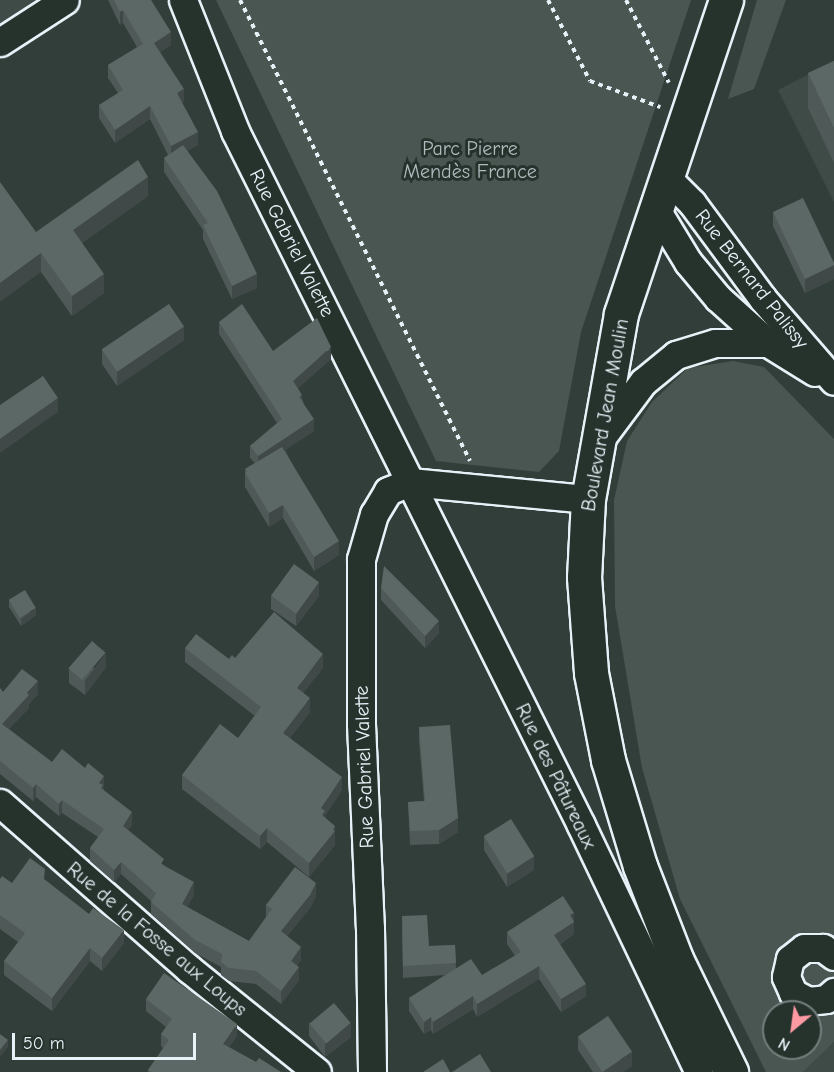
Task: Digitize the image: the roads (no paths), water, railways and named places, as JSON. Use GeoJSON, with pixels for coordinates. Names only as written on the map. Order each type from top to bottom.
{"type":"FeatureCollection","features":[{"type":"Feature","properties":{"kind":"main road","name":"Boulevard Jean Moulin"},"geometry":{"type":"LineString","coordinates":[[726,0],[621,314],[588,499],[584,577],[591,673],[608,760],[640,866],[676,959],[731,1072]]}},
{"type":"Feature","properties":{"kind":"street"},"geometry":{"type":"LineString","coordinates":[[0,42],[66,0]]}},
{"type":"Feature","properties":{"kind":"street","name":"Rue Gabriel Valette"},"geometry":{"type":"LineString","coordinates":[[183,0],[235,130],[410,482],[387,491],[374,514],[361,559],[361,724],[370,928],[372,1072]]}},
{"type":"Feature","properties":{"kind":"street","name":"Rue Bernard Palissy"},"geometry":{"type":"LineString","coordinates":[[668,178],[692,203],[763,299],[834,381]]}},
{"type":"Feature","properties":{"kind":"street","name":"Rue Bernard Palissy"},"geometry":{"type":"LineString","coordinates":[[657,211],[688,262],[718,298],[768,343],[788,353],[834,386]]}},
{"type":"Feature","properties":{"kind":"street","name":"Rue Bernard Palissy"},"geometry":{"type":"LineString","coordinates":[[596,444],[643,382],[676,355],[715,344],[768,343]]}},
{"type":"Feature","properties":{"kind":"street"},"geometry":{"type":"LineString","coordinates":[[410,482],[588,499]]}},
{"type":"Feature","properties":{"kind":"street","name":"Rue des Pâtureaux"},"geometry":{"type":"LineString","coordinates":[[410,482],[581,825],[699,1072]]}},
{"type":"Feature","properties":{"kind":"street","name":"Rue de la Fosse aux Loups"},"geometry":{"type":"LineString","coordinates":[[0,803],[189,969],[317,1072]]}},
{"type":"Feature","properties":{"kind":"street"},"geometry":{"type":"LineString","coordinates":[[834,956],[823,948],[804,948],[790,959],[786,977],[793,993],[808,1001],[826,999],[834,992]]}},
{"type":"Feature","properties":{"kind":"park label","name":"Parc Pierre Mendès France"},"geometry":{"type":"Point","coordinates":[470,160]}}]}
